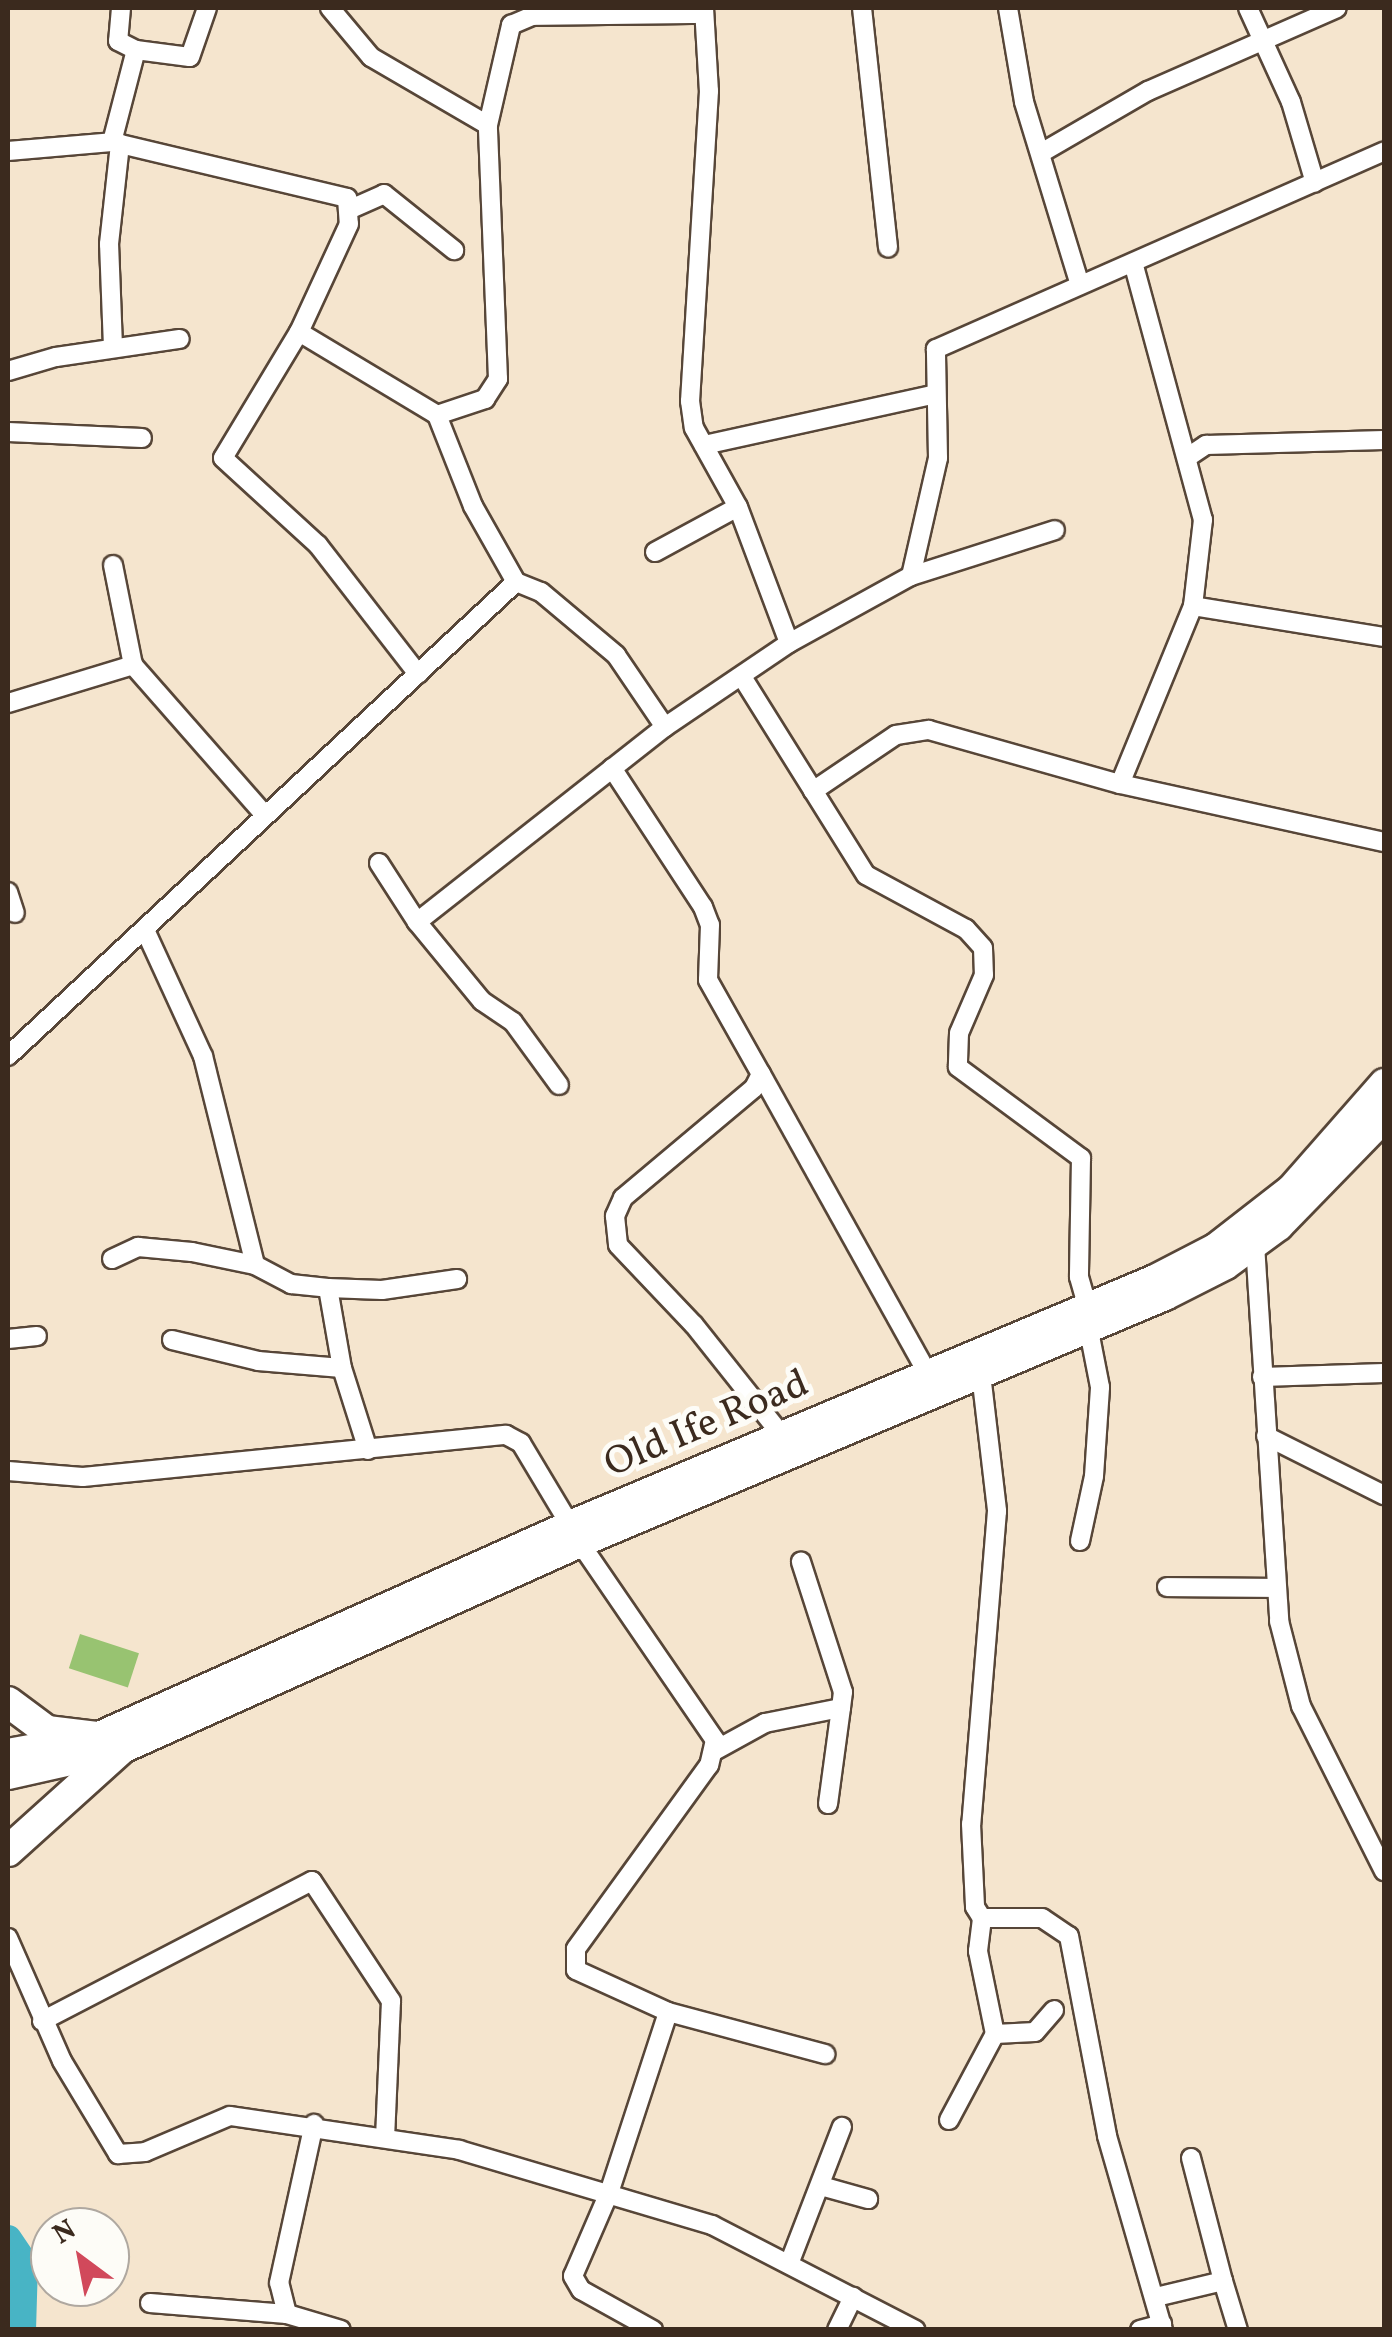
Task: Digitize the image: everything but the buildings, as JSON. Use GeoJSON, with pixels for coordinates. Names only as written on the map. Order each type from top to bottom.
{"type":"FeatureCollection","features":[{"type":"Feature","properties":{"kind":"highway"},"geometry":{"type":"LineString","coordinates":[[8,1702],[47,1732],[109,1744]]}},
{"type":"Feature","properties":{"kind":"highway"},"geometry":{"type":"LineString","coordinates":[[8,1851],[109,1744]]}},
{"type":"Feature","properties":{"kind":"main road","name":"Old Ife Road"},"geometry":{"type":"LineString","coordinates":[[622,1515],[783,1437],[928,1374],[1089,1320],[1242,1229],[1319,1162],[1384,1083]]}},
{"type":"Feature","properties":{"kind":"main road","name":"Old Ife Road"},"geometry":{"type":"LineString","coordinates":[[8,1775],[109,1744],[575,1534],[982,1374],[1089,1320],[1255,1245],[1334,1176],[1384,1118]]}},
{"type":"Feature","properties":{"kind":"main road","name":"Old Ife Road"},"geometry":{"type":"LineString","coordinates":[[8,1753],[109,1744]]}},
{"type":"Feature","properties":{"kind":"street"},"geometry":{"type":"LineString","coordinates":[[120,8],[118,40],[136,50],[190,56],[207,8]]}},
{"type":"Feature","properties":{"kind":"street"},"geometry":{"type":"LineString","coordinates":[[862,8],[870,124],[888,248]]}},
{"type":"Feature","properties":{"kind":"street"},"geometry":{"type":"LineString","coordinates":[[1008,8],[1040,153],[1080,285]]}},
{"type":"Feature","properties":{"kind":"street"},"geometry":{"type":"LineString","coordinates":[[1248,8],[1292,102],[1315,183]]}},
{"type":"Feature","properties":{"kind":"street"},"geometry":{"type":"LineString","coordinates":[[1040,153],[1148,91],[1336,8]]}},
{"type":"Feature","properties":{"kind":"street"},"geometry":{"type":"LineString","coordinates":[[335,10],[371,57],[488,124]]}},
{"type":"Feature","properties":{"kind":"street"},"geometry":{"type":"LineString","coordinates":[[438,415],[485,398],[498,379],[488,124],[507,35],[521,18],[704,11],[710,91],[690,401],[704,445],[738,507],[790,644]]}},
{"type":"Feature","properties":{"kind":"street"},"geometry":{"type":"LineString","coordinates":[[114,347],[109,244],[116,143],[136,50]]}},
{"type":"Feature","properties":{"kind":"street"},"geometry":{"type":"LineString","coordinates":[[8,151],[116,143],[337,191],[352,208]]}},
{"type":"Feature","properties":{"kind":"street"},"geometry":{"type":"LineString","coordinates":[[912,576],[934,488],[940,425],[932,360],[946,340],[1134,266],[1384,151]]}},
{"type":"Feature","properties":{"kind":"street"},"geometry":{"type":"LineString","coordinates":[[418,674],[318,546],[223,458],[299,332],[352,208],[384,194],[454,250]]}},
{"type":"Feature","properties":{"kind":"street"},"geometry":{"type":"LineString","coordinates":[[1120,784],[1193,606],[1203,520],[1134,266]]}},
{"type":"Feature","properties":{"kind":"street"},"geometry":{"type":"LineString","coordinates":[[299,332],[438,415],[473,506],[516,582],[542,592],[616,655],[665,727]]}},
{"type":"Feature","properties":{"kind":"street"},"geometry":{"type":"LineString","coordinates":[[8,371],[114,347],[180,339]]}},
{"type":"Feature","properties":{"kind":"street"},"geometry":{"type":"LineString","coordinates":[[704,445],[935,394]]}},
{"type":"Feature","properties":{"kind":"street"},"geometry":{"type":"LineString","coordinates":[[8,432],[142,438]]}},
{"type":"Feature","properties":{"kind":"street"},"geometry":{"type":"LineString","coordinates":[[1188,456],[1206,444],[1384,440]]}},
{"type":"Feature","properties":{"kind":"street"},"geometry":{"type":"LineString","coordinates":[[655,552],[738,507]]}},
{"type":"Feature","properties":{"kind":"street"},"geometry":{"type":"LineString","coordinates":[[417,922],[665,727],[744,680],[790,644],[912,576],[1055,530]]}},
{"type":"Feature","properties":{"kind":"street"},"geometry":{"type":"LineString","coordinates":[[113,566],[133,665],[263,813]]}},
{"type":"Feature","properties":{"kind":"street"},"geometry":{"type":"LineString","coordinates":[[8,1056],[263,813],[516,582]]}},
{"type":"Feature","properties":{"kind":"street"},"geometry":{"type":"LineString","coordinates":[[1193,606],[1384,637]]}},
{"type":"Feature","properties":{"kind":"street"},"geometry":{"type":"LineString","coordinates":[[8,703],[133,665]]}},
{"type":"Feature","properties":{"kind":"street"},"geometry":{"type":"LineString","coordinates":[[744,680],[866,875],[966,930],[983,948],[984,975],[958,1033],[958,1067],[1084,1164],[1078,1238],[1100,1387],[1094,1476],[1080,1541]]}},
{"type":"Feature","properties":{"kind":"street"},"geometry":{"type":"LineString","coordinates":[[813,791],[896,735],[929,730],[1120,784],[1384,842]]}},
{"type":"Feature","properties":{"kind":"street"},"geometry":{"type":"LineString","coordinates":[[612,768],[703,907],[710,925],[708,980],[928,1374]]}},
{"type":"Feature","properties":{"kind":"street"},"geometry":{"type":"LineString","coordinates":[[379,863],[417,922],[482,1001],[513,1022],[558,1085]]}},
{"type":"Feature","properties":{"kind":"street"},"geometry":{"type":"LineString","coordinates":[[8,892],[16,913]]}},
{"type":"Feature","properties":{"kind":"street"},"geometry":{"type":"LineString","coordinates":[[144,930],[203,1056],[254,1265]]}},
{"type":"Feature","properties":{"kind":"street"},"geometry":{"type":"LineString","coordinates":[[761,1074],[729,1110],[649,1170],[623,1198],[614,1227],[618,1245],[694,1325],[783,1437]]}},
{"type":"Feature","properties":{"kind":"street"},"geometry":{"type":"LineString","coordinates":[[1255,1245],[1274,1588],[1301,1706],[1384,1871]]}},
{"type":"Feature","properties":{"kind":"street"},"geometry":{"type":"LineString","coordinates":[[112,1258],[138,1247],[254,1265],[291,1284],[328,1288],[457,1280]]}},
{"type":"Feature","properties":{"kind":"street"},"geometry":{"type":"LineString","coordinates":[[328,1288],[342,1368],[368,1450]]}},
{"type":"Feature","properties":{"kind":"street"},"geometry":{"type":"LineString","coordinates":[[8,1338],[37,1336]]}},
{"type":"Feature","properties":{"kind":"street"},"geometry":{"type":"LineString","coordinates":[[172,1340],[258,1361],[342,1368]]}},
{"type":"Feature","properties":{"kind":"street"},"geometry":{"type":"LineString","coordinates":[[1262,1377],[1384,1372]]}},
{"type":"Feature","properties":{"kind":"street"},"geometry":{"type":"LineString","coordinates":[[949,2120],[995,2034],[978,1951],[982,1918],[972,1887],[971,1824],[997,1511],[982,1374]]}},
{"type":"Feature","properties":{"kind":"street"},"geometry":{"type":"LineString","coordinates":[[8,1472],[83,1477],[506,1435],[521,1443],[575,1534],[709,1725],[714,1751]]}},
{"type":"Feature","properties":{"kind":"street"},"geometry":{"type":"LineString","coordinates":[[1266,1436],[1384,1495]]}},
{"type":"Feature","properties":{"kind":"street"},"geometry":{"type":"LineString","coordinates":[[801,1562],[843,1692],[828,1804]]}},
{"type":"Feature","properties":{"kind":"street"},"geometry":{"type":"LineString","coordinates":[[1167,1586],[1274,1588]]}},
{"type":"Feature","properties":{"kind":"street"},"geometry":{"type":"LineString","coordinates":[[825,2054],[668,2012],[590,1982],[576,1970],[572,1957],[714,1751],[766,1723],[842,1708]]}},
{"type":"Feature","properties":{"kind":"street"},"geometry":{"type":"LineString","coordinates":[[42,2021],[312,1881],[391,2001],[385,2137]]}},
{"type":"Feature","properties":{"kind":"street"},"geometry":{"type":"LineString","coordinates":[[982,1918],[1042,1918],[1069,1936],[1107,2136],[1162,2327],[1140,2330]]}},
{"type":"Feature","properties":{"kind":"street"},"geometry":{"type":"LineString","coordinates":[[8,1938],[42,2021],[118,2154],[146,2152],[215,2118],[314,2124],[460,2150],[712,2225],[915,2330]]}},
{"type":"Feature","properties":{"kind":"street"},"geometry":{"type":"LineString","coordinates":[[995,2034],[1036,2032],[1054,2010]]}},
{"type":"Feature","properties":{"kind":"street"},"geometry":{"type":"LineString","coordinates":[[653,2330],[580,2290],[573,2276],[609,2192],[668,2012]]}},
{"type":"Feature","properties":{"kind":"street"},"geometry":{"type":"LineString","coordinates":[[286,2314],[279,2283],[314,2124]]}},
{"type":"Feature","properties":{"kind":"street"},"geometry":{"type":"LineString","coordinates":[[789,2264],[842,2127]]}},
{"type":"Feature","properties":{"kind":"street"},"geometry":{"type":"LineString","coordinates":[[1191,2158],[1238,2330]]}},
{"type":"Feature","properties":{"kind":"street"},"geometry":{"type":"LineString","coordinates":[[821,2186],[868,2199]]}},
{"type":"Feature","properties":{"kind":"street"},"geometry":{"type":"LineString","coordinates":[[1156,2297],[1223,2280]]}},
{"type":"Feature","properties":{"kind":"street"},"geometry":{"type":"LineString","coordinates":[[836,2330],[853,2297]]}},
{"type":"Feature","properties":{"kind":"street"},"geometry":{"type":"LineString","coordinates":[[150,2303],[286,2314],[341,2330]]}},
{"type":"Feature","properties":{"kind":"green space"},"geometry":{"type":"Polygon","coordinates":[[[80,1634],[139,1653],[128,1687],[69,1668],[80,1634]]]}},
{"type":"Feature","properties":{"kind":"waterway"},"geometry":{"type":"LineString","coordinates":[[8,2239],[24,2263],[22,2330]]}}]}
